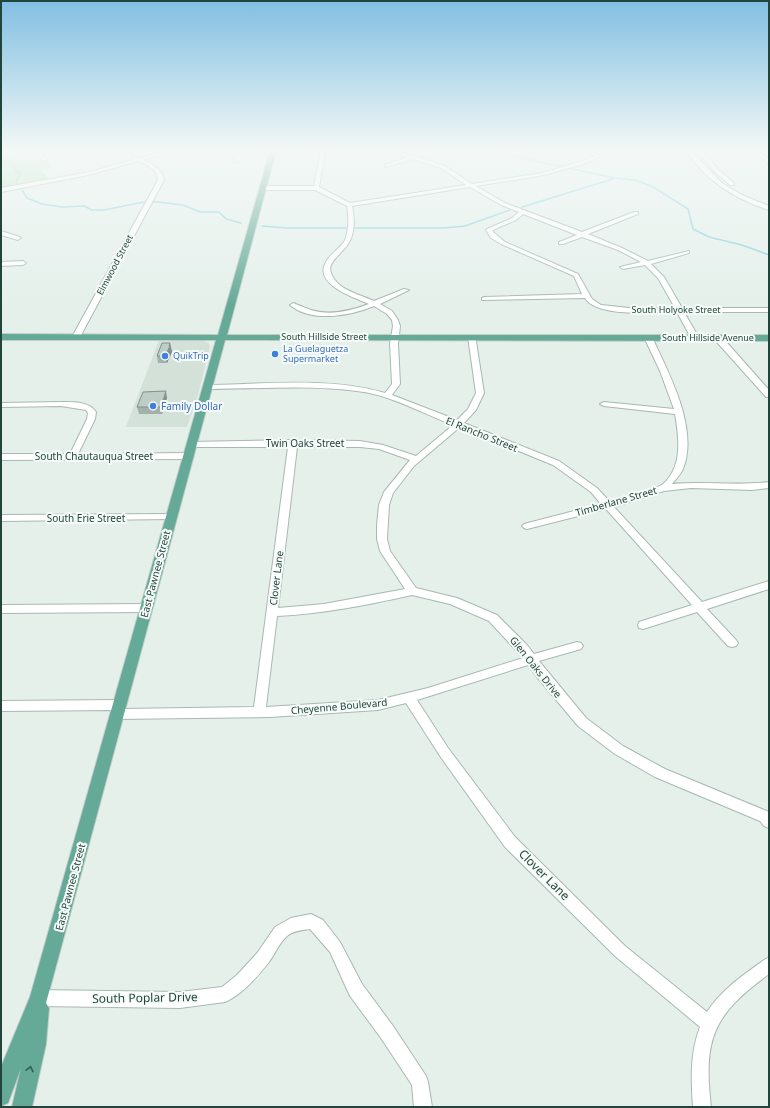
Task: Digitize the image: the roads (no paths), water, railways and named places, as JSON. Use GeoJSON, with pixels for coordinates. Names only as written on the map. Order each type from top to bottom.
{"type":"FeatureCollection","features":[{"type":"Feature","properties":{"kind":"main road","name":"East Pawnee Street"},"geometry":{"type":"LineString","coordinates":[[1,1096],[18,1047],[40,998],[171,517],[259,203]]}},
{"type":"Feature","properties":{"kind":"main road","name":"South Hillside Street"},"geometry":{"type":"LineString","coordinates":[[1,337],[648,337]]}},
{"type":"Feature","properties":{"kind":"main road","name":"South Hillside Avenue"},"geometry":{"type":"LineString","coordinates":[[648,337],[769,338]]}},
{"type":"Feature","properties":{"kind":"main road","name":"East Pawnee Street"},"geometry":{"type":"LineString","coordinates":[[22,1107],[36,1044],[40,998]]}},
{"type":"Feature","properties":{"kind":"street","name":"Elmwood Street"},"geometry":{"type":"LineString","coordinates":[[76,337],[148,203]]}},
{"type":"Feature","properties":{"kind":"street"},"geometry":{"type":"LineString","coordinates":[[345,203],[349,205],[363,203]]}},
{"type":"Feature","properties":{"kind":"street"},"geometry":{"type":"LineString","coordinates":[[503,203],[522,212],[620,249],[646,262],[661,277],[695,338]]}},
{"type":"Feature","properties":{"kind":"street"},"geometry":{"type":"LineString","coordinates":[[756,203],[769,208]]}},
{"type":"Feature","properties":{"kind":"street"},"geometry":{"type":"LineString","coordinates":[[349,205],[349,237],[344,246],[330,261],[326,268],[327,274],[334,284],[390,313],[395,320],[397,333],[394,344],[396,384],[387,396]]}},
{"type":"Feature","properties":{"kind":"street"},"geometry":{"type":"LineString","coordinates":[[484,299],[586,296],[576,275],[504,244],[490,234],[489,230],[492,227],[514,220],[522,212]]}},
{"type":"Feature","properties":{"kind":"street"},"geometry":{"type":"LineString","coordinates":[[561,243],[636,213]]}},
{"type":"Feature","properties":{"kind":"street"},"geometry":{"type":"LineString","coordinates":[[1,233],[18,238]]}},
{"type":"Feature","properties":{"kind":"street"},"geometry":{"type":"LineString","coordinates":[[623,267],[687,252]]}},
{"type":"Feature","properties":{"kind":"street"},"geometry":{"type":"LineString","coordinates":[[1,264],[23,263]]}},
{"type":"Feature","properties":{"kind":"street"},"geometry":{"type":"LineString","coordinates":[[293,306],[308,313],[334,316],[354,312],[406,290]]}},
{"type":"Feature","properties":{"kind":"street","name":"South Holyoke Street"},"geometry":{"type":"LineString","coordinates":[[586,296],[596,305],[613,309],[769,310]]}},
{"type":"Feature","properties":{"kind":"street"},"geometry":{"type":"LineString","coordinates":[[272,612],[298,611],[412,592],[385,551],[382,539],[384,505],[389,492],[411,464],[459,424],[472,410],[480,393],[472,337]]}},
{"type":"Feature","properties":{"kind":"street","name":"Timberlane Street"},"geometry":{"type":"LineString","coordinates":[[527,526],[608,505],[661,488],[666,486],[673,479],[680,464],[684,449],[683,433],[679,412],[671,386],[648,337]]}},
{"type":"Feature","properties":{"kind":"street"},"geometry":{"type":"LineString","coordinates":[[718,338],[769,395]]}},
{"type":"Feature","properties":{"kind":"street","name":"El Rancho Street"},"geometry":{"type":"LineString","coordinates":[[208,387],[327,386],[366,390],[387,396],[556,463],[594,490],[732,643]]}},
{"type":"Feature","properties":{"kind":"street"},"geometry":{"type":"LineString","coordinates":[[604,404],[679,412]]}},
{"type":"Feature","properties":{"kind":"street"},"geometry":{"type":"LineString","coordinates":[[1,405],[74,405],[91,409],[91,419],[73,456]]}},
{"type":"Feature","properties":{"kind":"street","name":"Twin Oaks Street"},"geometry":{"type":"LineString","coordinates":[[190,450],[293,443],[370,445],[416,459]]}},
{"type":"Feature","properties":{"kind":"street","name":"Clover Lane"},"geometry":{"type":"LineString","coordinates":[[259,712],[293,443]]}},
{"type":"Feature","properties":{"kind":"street","name":"South Chautauqua Street"},"geometry":{"type":"LineString","coordinates":[[1,457],[73,456],[190,450]]}},
{"type":"Feature","properties":{"kind":"street"},"geometry":{"type":"LineString","coordinates":[[661,488],[690,485],[752,487],[769,485]]}},
{"type":"Feature","properties":{"kind":"street","name":"South Erie Street"},"geometry":{"type":"LineString","coordinates":[[1,518],[171,517]]}},
{"type":"Feature","properties":{"kind":"street"},"geometry":{"type":"LineString","coordinates":[[643,625],[769,585]]}},
{"type":"Feature","properties":{"kind":"street","name":"Glen Oaks Drive"},"geometry":{"type":"LineString","coordinates":[[412,592],[453,600],[493,618],[523,648],[541,674],[582,722],[619,750],[660,773],[768,819]]}},
{"type":"Feature","properties":{"kind":"street"},"geometry":{"type":"LineString","coordinates":[[1,609],[146,608]]}},
{"type":"Feature","properties":{"kind":"street","name":"Cheyenne Boulevard"},"geometry":{"type":"LineString","coordinates":[[1,706],[118,710],[259,712],[378,705],[428,693],[531,659],[577,646]]}},
{"type":"Feature","properties":{"kind":"street","name":"Clover Lane"},"geometry":{"type":"LineString","coordinates":[[410,698],[444,752],[510,842],[620,951],[709,1024]]}},
{"type":"Feature","properties":{"kind":"street","name":"South Poplar Drive"},"geometry":{"type":"LineString","coordinates":[[40,998],[180,1000],[225,994],[242,980],[263,957],[280,932],[291,925],[311,921],[318,925],[335,947],[356,990],[387,1032],[420,1082],[423,1107]]}},
{"type":"Feature","properties":{"kind":"street"},"geometry":{"type":"LineString","coordinates":[[702,1107],[699,1081],[703,1042],[709,1024],[718,1008],[730,994],[769,965]]}},
{"type":"Feature","properties":{"kind":"waterway"},"geometry":{"type":"LineString","coordinates":[[39,203],[62,207],[84,206],[92,210],[104,210],[140,203]]}},
{"type":"Feature","properties":{"kind":"waterway"},"geometry":{"type":"LineString","coordinates":[[164,203],[183,205],[200,212],[219,212],[226,219],[241,223]]}},
{"type":"Feature","properties":{"kind":"waterway"},"geometry":{"type":"LineString","coordinates":[[522,207],[536,203]]}},
{"type":"Feature","properties":{"kind":"waterway"},"geometry":{"type":"LineString","coordinates":[[678,203],[688,209],[693,229],[709,237],[742,245],[769,255]]}},
{"type":"Feature","properties":{"kind":"waterway"},"geometry":{"type":"LineString","coordinates":[[355,228],[444,228],[465,226],[510,210]]}},
{"type":"Feature","properties":{"kind":"waterway"},"geometry":{"type":"LineString","coordinates":[[262,226],[287,228],[346,228]]}},
{"type":"Feature","properties":{"kind":"place","name":"La Guelaguetza Supermarket"},"geometry":{"type":"Point","coordinates":[275,354]}},
{"type":"Feature","properties":{"kind":"place","name":"QuikTrip"},"geometry":{"type":"Point","coordinates":[165,356]}},
{"type":"Feature","properties":{"kind":"place","name":"Family Dollar"},"geometry":{"type":"Point","coordinates":[153,406]}}]}
